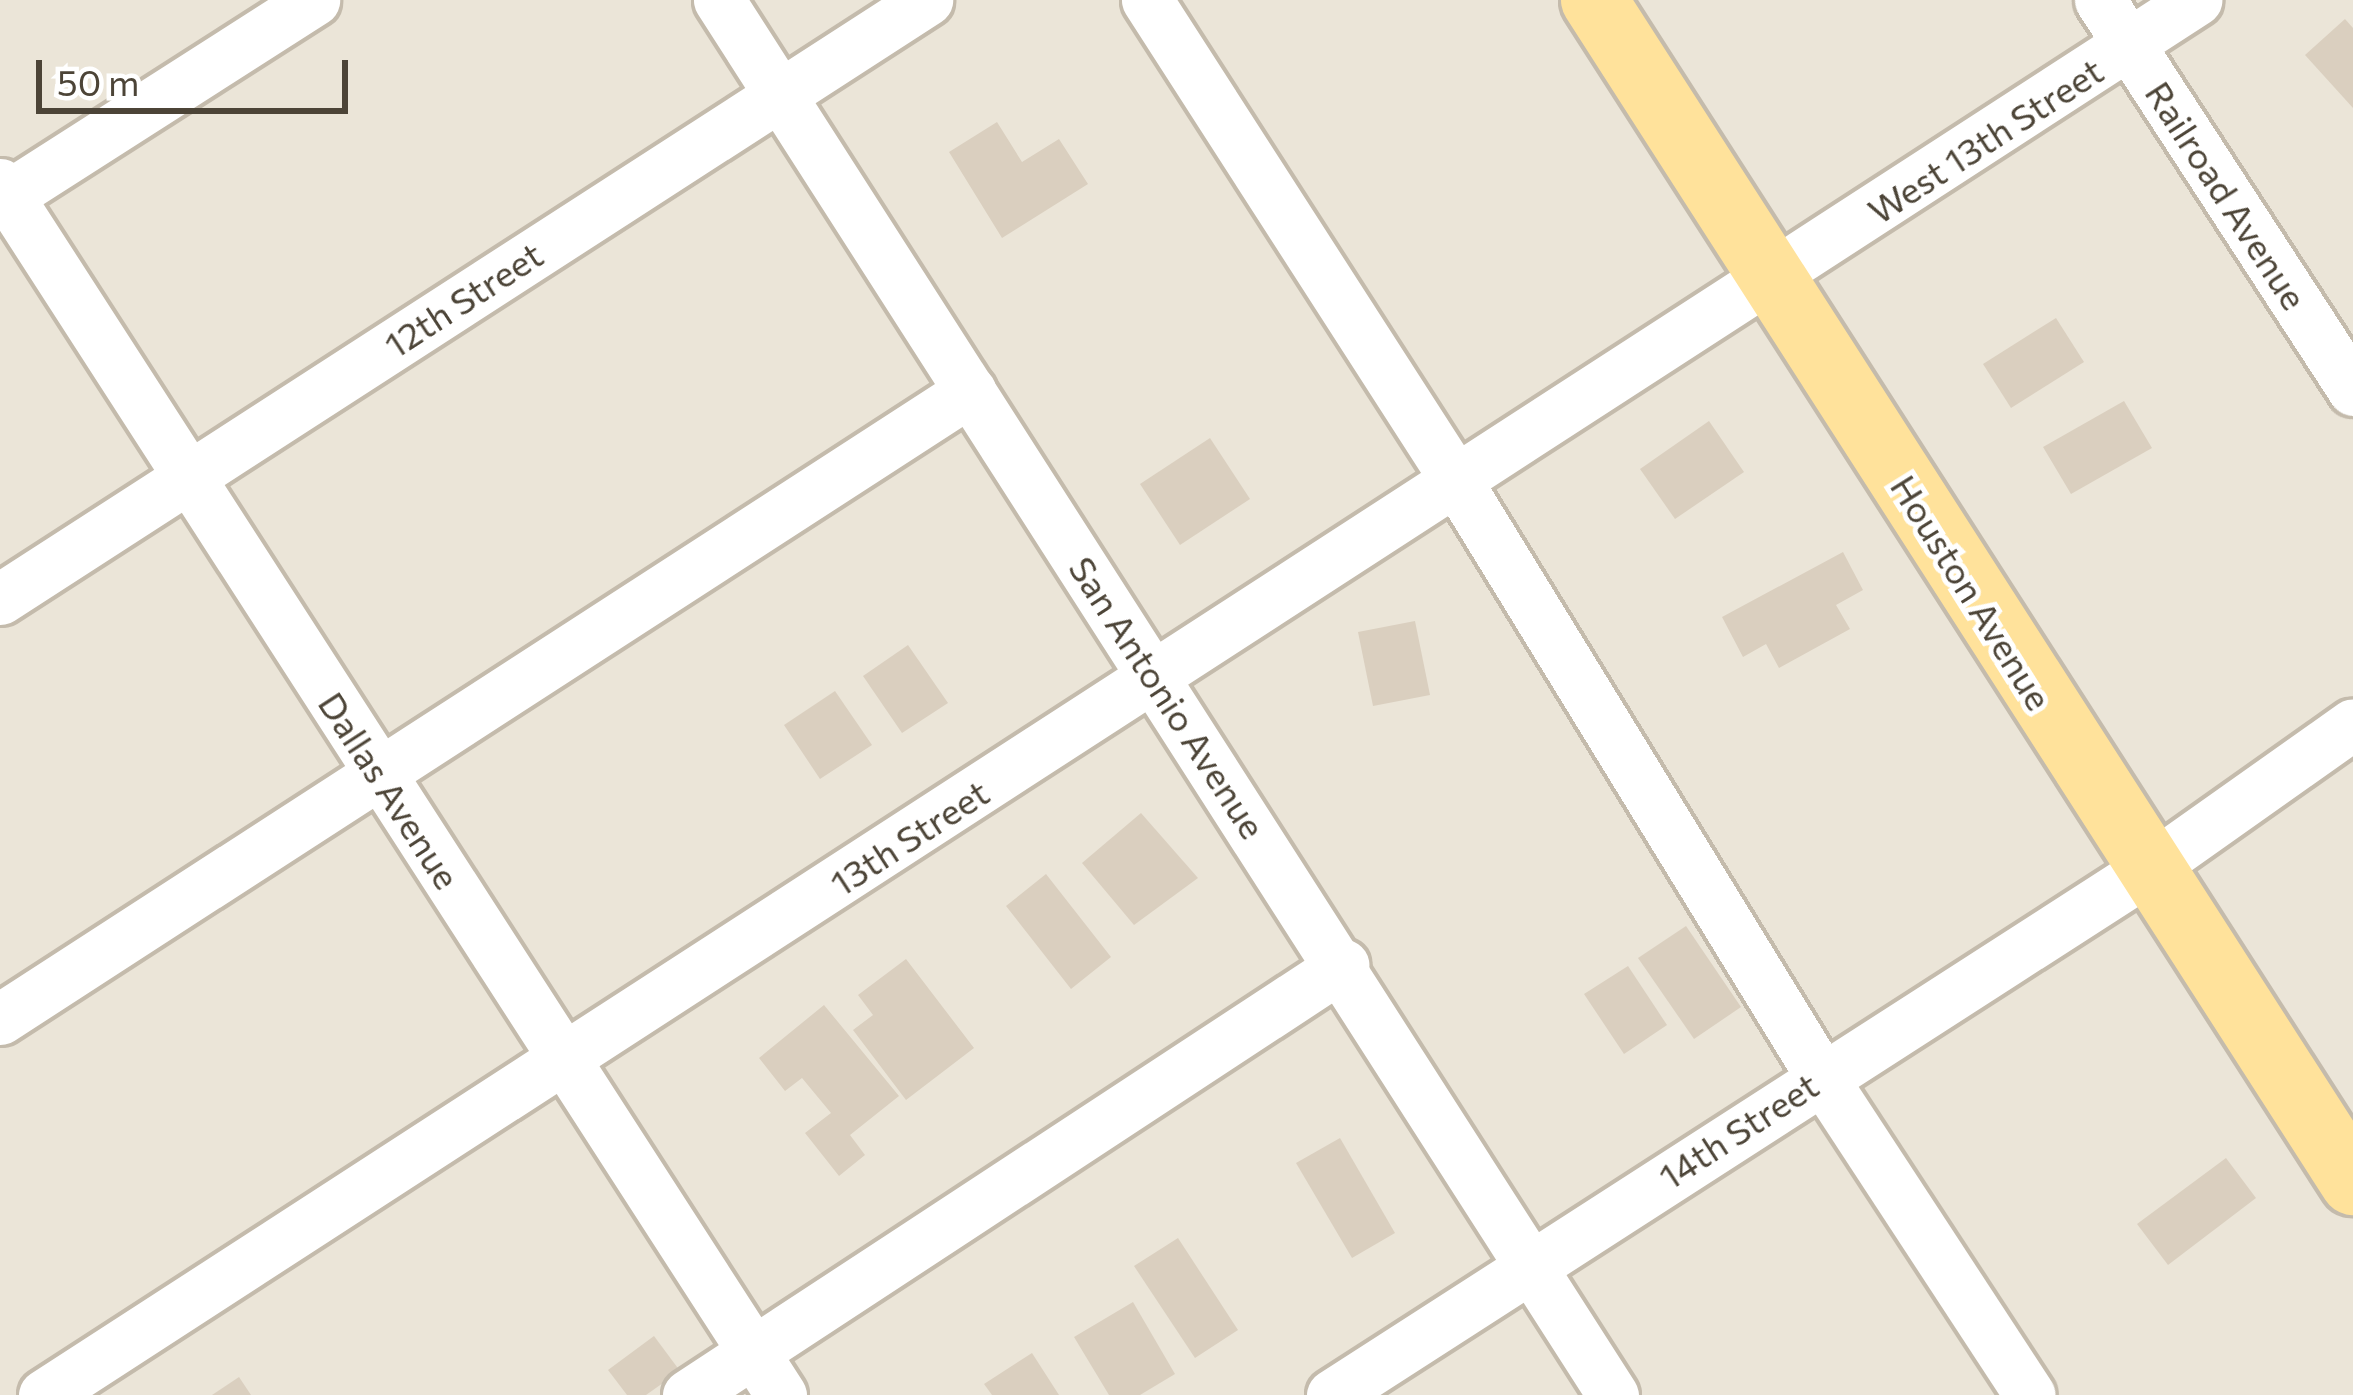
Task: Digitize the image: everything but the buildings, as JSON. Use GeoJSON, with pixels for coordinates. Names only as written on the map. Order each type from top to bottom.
{"type":"FeatureCollection","features":[{"type":"Feature","properties":{"kind":"main road","name":"Houston Avenue"},"geometry":{"type":"LineString","coordinates":[[1594,0],[2147,870],[2353,1182]]}},
{"type":"Feature","properties":{"kind":"street"},"geometry":{"type":"LineString","coordinates":[[2,194],[314,0]]}},
{"type":"Feature","properties":{"kind":"street","name":"San Antonio Avenue"},"geometry":{"type":"LineString","coordinates":[[719,0],[1342,965],[1528,1267],[1613,1395]]}},
{"type":"Feature","properties":{"kind":"street","name":"12th Street"},"geometry":{"type":"LineString","coordinates":[[0,599],[927,0]]}},
{"type":"Feature","properties":{"kind":"street"},"geometry":{"type":"LineString","coordinates":[[1147,0],[1457,482],[1821,1076],[2030,1395]]}},
{"type":"Feature","properties":{"kind":"street","name":"Railroad Avenue"},"geometry":{"type":"LineString","coordinates":[[2100,0],[2353,390]]}},
{"type":"Feature","properties":{"kind":"street","name":"West 13th Street"},"geometry":{"type":"LineString","coordinates":[[1773,278],[2196,0]]}},
{"type":"Feature","properties":{"kind":"street","name":"Dallas Avenue"},"geometry":{"type":"LineString","coordinates":[[2,194],[768,1374]]}},
{"type":"Feature","properties":{"kind":"street","name":"13th Street"},"geometry":{"type":"LineString","coordinates":[[44,1395],[1773,278]]}},
{"type":"Feature","properties":{"kind":"street"},"geometry":{"type":"LineString","coordinates":[[0,1019],[970,391]]}},
{"type":"Feature","properties":{"kind":"street","name":"14th Street"},"geometry":{"type":"LineString","coordinates":[[1332,1395],[2147,870],[2353,724]]}},
{"type":"Feature","properties":{"kind":"street"},"geometry":{"type":"LineString","coordinates":[[688,1395],[768,1374],[1342,965]]}},
{"type":"Feature","properties":{"kind":"shaded area"},"geometry":{"type":"Polygon","coordinates":[[[0,0],[2353,0],[2353,1395],[0,1395],[0,0]]]}}]}
